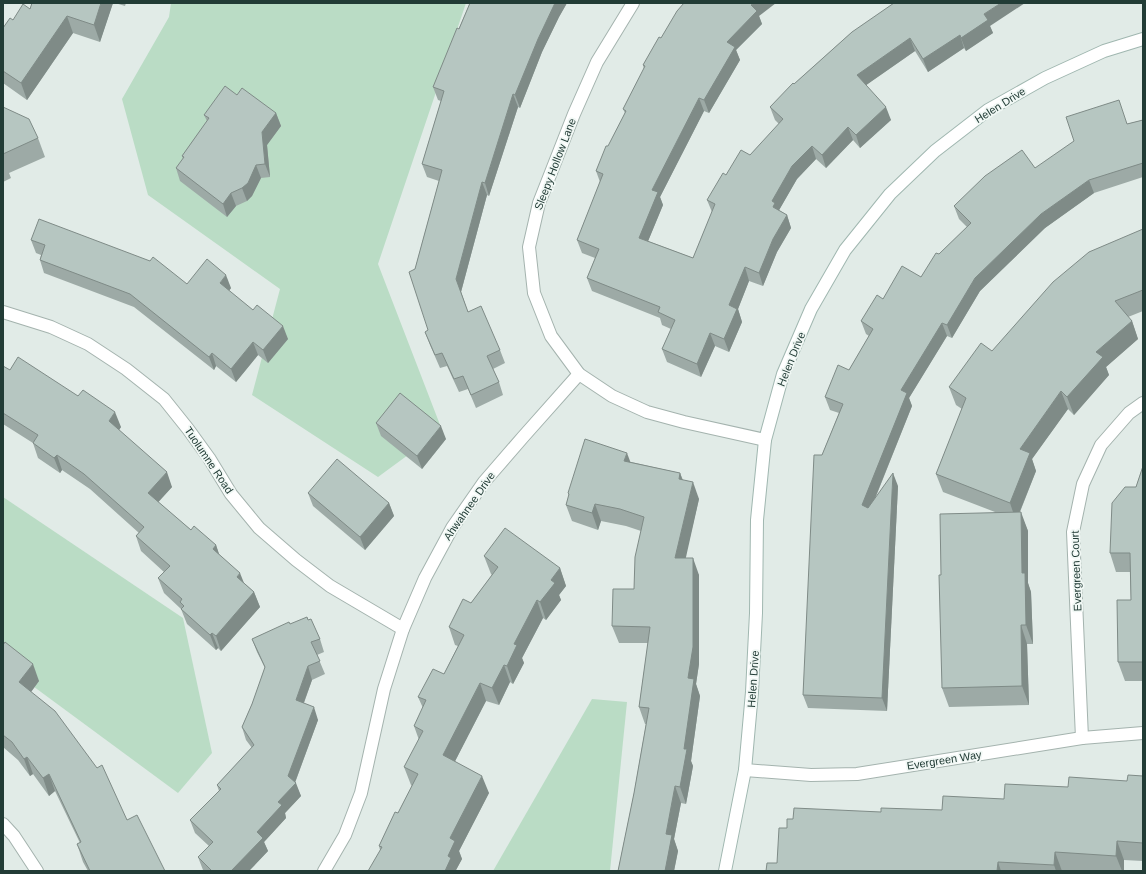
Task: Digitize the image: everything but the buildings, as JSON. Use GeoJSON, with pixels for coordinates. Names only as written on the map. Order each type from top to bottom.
{"type":"FeatureCollection","features":[{"type":"Feature","properties":{"kind":"street","name":"Sleepy Hollow Lane"},"geometry":{"type":"LineString","coordinates":[[579,374],[551,336],[534,293],[529,247],[539,203],[574,114],[598,62],[633,3]]}},
{"type":"Feature","properties":{"kind":"street","name":"Helen Drive"},"geometry":{"type":"LineString","coordinates":[[725,871],[745,770],[752,692],[756,613],[757,520],[765,440],[783,374],[811,309],[845,250],[890,194],[935,151],[988,110],[1045,78],[1104,51],[1143,39]]}},
{"type":"Feature","properties":{"kind":"street","name":"Tuolumne Road"},"geometry":{"type":"LineString","coordinates":[[3,312],[50,327],[81,341],[126,369],[164,399],[188,428],[209,458],[231,494],[259,528],[296,560],[330,586],[403,629]]}},
{"type":"Feature","properties":{"kind":"street"},"geometry":{"type":"LineString","coordinates":[[579,374],[612,396],[647,412],[765,440]]}},
{"type":"Feature","properties":{"kind":"street","name":"Ahwahnee Drive"},"geometry":{"type":"LineString","coordinates":[[324,871],[345,835],[361,793],[384,689],[403,629],[425,578],[452,528],[484,482],[579,374]]}},
{"type":"Feature","properties":{"kind":"street","name":"Evergreen Court"},"geometry":{"type":"LineString","coordinates":[[1082,738],[1073,532],[1083,484],[1101,445],[1129,413],[1143,403]]}},
{"type":"Feature","properties":{"kind":"street","name":"Evergreen Way"},"geometry":{"type":"LineString","coordinates":[[745,770],[811,775],[857,774],[1082,738],[1143,733]]}},
{"type":"Feature","properties":{"kind":"street"},"geometry":{"type":"LineString","coordinates":[[3,824],[14,836],[37,871]]}},
{"type":"Feature","properties":{"kind":"green space"},"geometry":{"type":"Polygon","coordinates":[[[171,3],[466,3],[378,264],[442,430],[378,477],[252,395],[280,289],[148,195],[122,99],[169,17],[171,3]]]}},
{"type":"Feature","properties":{"kind":"green space"},"geometry":{"type":"Polygon","coordinates":[[[3,497],[183,618],[212,753],[178,793],[3,664],[3,497]]]}},
{"type":"Feature","properties":{"kind":"green space"},"geometry":{"type":"Polygon","coordinates":[[[592,699],[627,702],[610,871],[493,871],[592,699]]]}}]}
